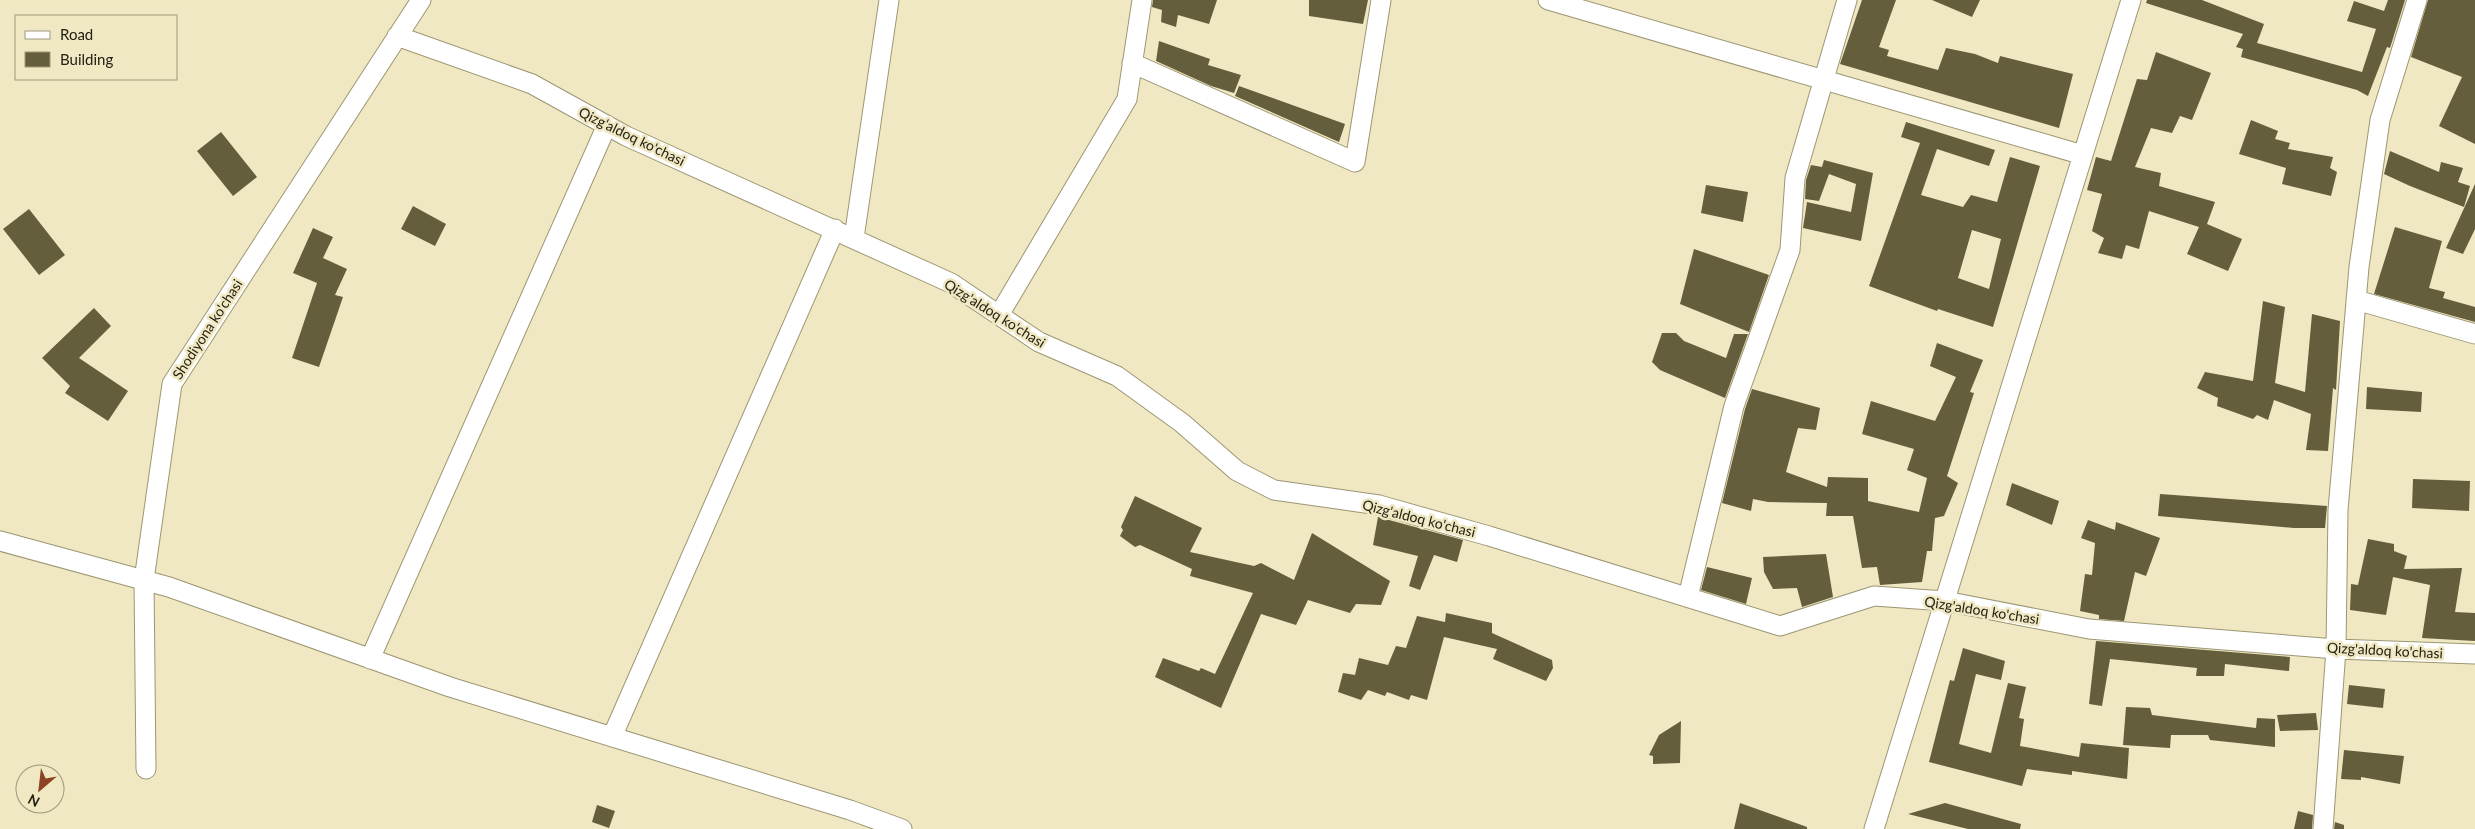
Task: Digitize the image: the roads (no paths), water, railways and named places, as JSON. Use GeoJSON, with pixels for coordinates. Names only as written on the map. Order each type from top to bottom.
{"type":"FeatureCollection","features":[{"type":"Feature","properties":{"kind":"street","name":"Shodiyona ko'chasi"},"geometry":{"type":"LineString","coordinates":[[146,769],[144,580],[172,384],[421,0]]}},
{"type":"Feature","properties":{"kind":"street"},"geometry":{"type":"LineString","coordinates":[[854,238],[889,0]]}},
{"type":"Feature","properties":{"kind":"street"},"geometry":{"type":"LineString","coordinates":[[999,315],[1126,99],[1142,0]]}},
{"type":"Feature","properties":{"kind":"street"},"geometry":{"type":"LineString","coordinates":[[1132,63],[1355,162],[1381,0]]}},
{"type":"Feature","properties":{"kind":"street"},"geometry":{"type":"LineString","coordinates":[[1548,0],[1579,5],[1822,80],[2083,155]]}},
{"type":"Feature","properties":{"kind":"street"},"geometry":{"type":"LineString","coordinates":[[1688,597],[1734,406],[1790,250],[1795,178],[1817,107],[1822,80],[1847,0]]}},
{"type":"Feature","properties":{"kind":"street"},"geometry":{"type":"LineString","coordinates":[[1874,829],[2131,0]]}},
{"type":"Feature","properties":{"kind":"street"},"geometry":{"type":"LineString","coordinates":[[2323,829],[2336,649],[2338,510],[2356,300],[2380,120],[2417,0]]}},
{"type":"Feature","properties":{"kind":"street","name":"Qizg'aldoq ko'chasi"},"geometry":{"type":"LineString","coordinates":[[397,36],[532,84],[607,125],[951,283],[1039,342],[1117,376],[1182,423],[1237,471],[1274,490],[1380,505],[1780,626],[1874,596],[1945,601],[2089,628],[2336,649],[2475,654]]}},
{"type":"Feature","properties":{"kind":"street"},"geometry":{"type":"LineString","coordinates":[[370,659],[607,125]]}},
{"type":"Feature","properties":{"kind":"street"},"geometry":{"type":"LineString","coordinates":[[612,737],[835,229]]}},
{"type":"Feature","properties":{"kind":"street"},"geometry":{"type":"LineString","coordinates":[[2356,300],[2475,334]]}},
{"type":"Feature","properties":{"kind":"street"},"geometry":{"type":"LineString","coordinates":[[0,541],[144,580],[450,687],[850,810],[902,829]]}}]}
